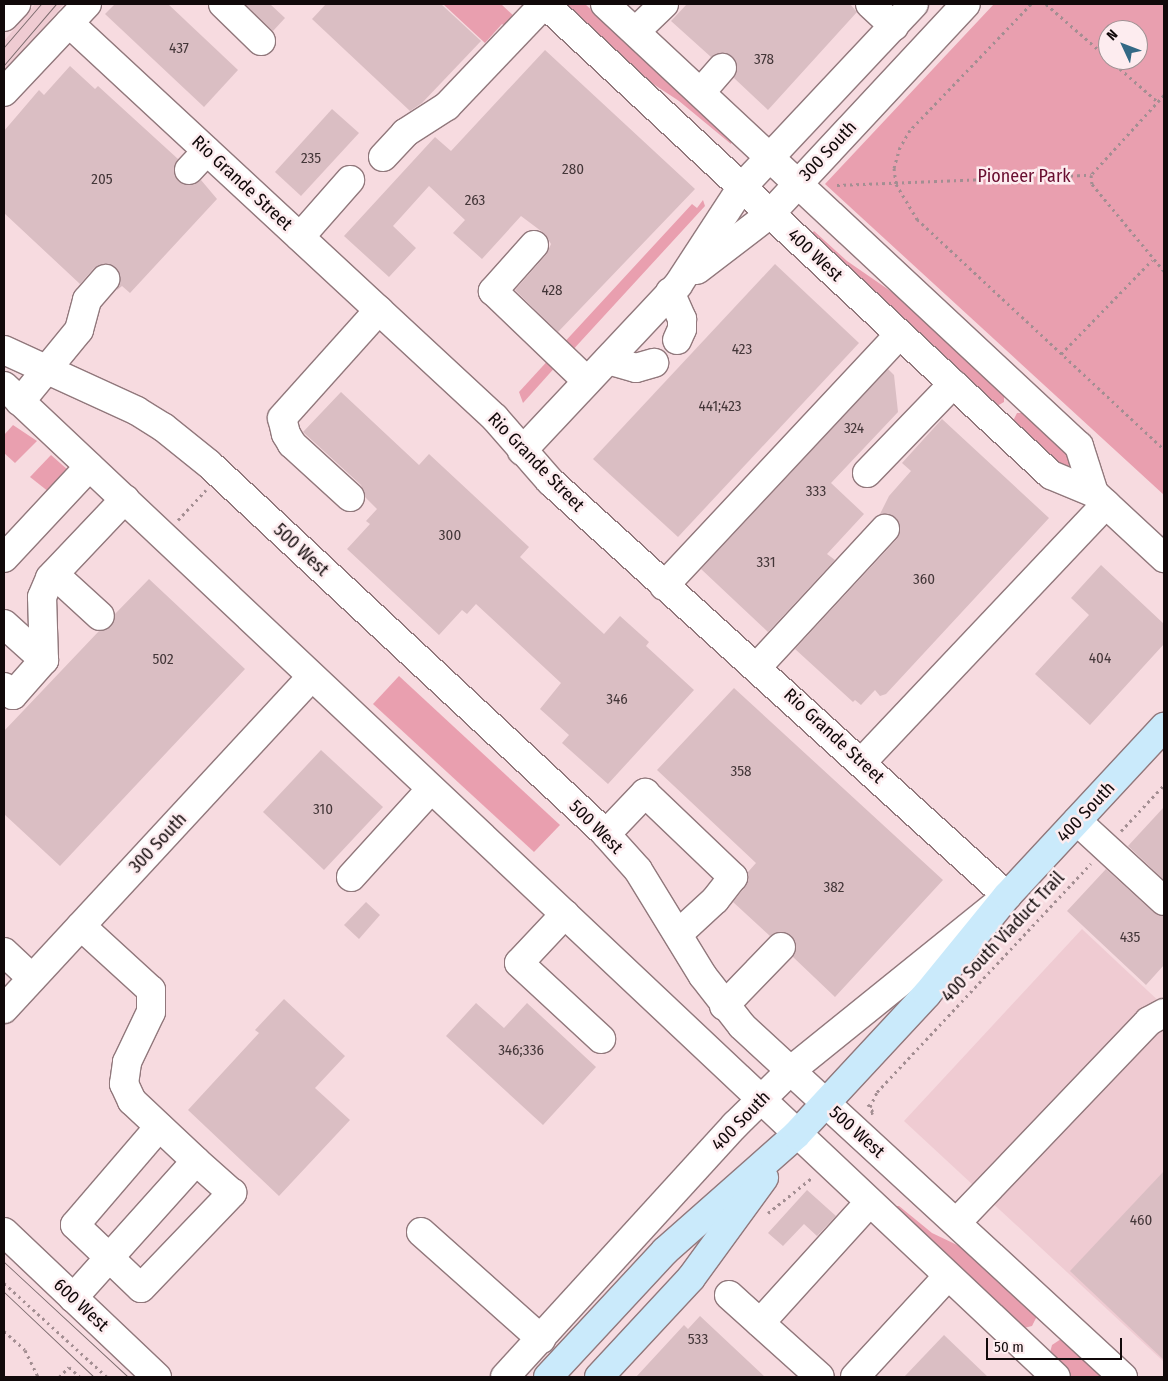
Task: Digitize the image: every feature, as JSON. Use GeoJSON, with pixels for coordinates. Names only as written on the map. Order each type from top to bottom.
{"type":"FeatureCollection","features":[{"type":"Feature","properties":{"kind":"main road","name":"400 South"},"geometry":{"type":"LineString","coordinates":[[553,1372],[665,1251],[796,1135],[826,1104],[926,994],[1007,896],[1164,727]]}},
{"type":"Feature","properties":{"kind":"main road","name":"400 South"},"geometry":{"type":"LineString","coordinates":[[598,1377],[691,1278],[796,1135]]}},
{"type":"Feature","properties":{"kind":"street"},"geometry":{"type":"LineString","coordinates":[[4,17],[16,4]]}},
{"type":"Feature","properties":{"kind":"street"},"geometry":{"type":"LineString","coordinates":[[223,4],[261,41]]}},
{"type":"Feature","properties":{"kind":"street"},"geometry":{"type":"LineString","coordinates":[[383,157],[440,99],[544,4]]}},
{"type":"Feature","properties":{"kind":"street","name":"400 West"},"geometry":{"type":"LineString","coordinates":[[544,4],[1051,475],[1100,498],[1164,558]]}},
{"type":"Feature","properties":{"kind":"street","name":"400 West"},"geometry":{"type":"LineString","coordinates":[[605,4],[1079,446],[1100,498]]}},
{"type":"Feature","properties":{"kind":"street"},"geometry":{"type":"LineString","coordinates":[[636,31],[664,4]]}},
{"type":"Feature","properties":{"kind":"street"},"geometry":{"type":"LineString","coordinates":[[870,4],[894,26]]}},
{"type":"Feature","properties":{"kind":"street","name":"300 South"},"geometry":{"type":"LineString","coordinates":[[522,451],[674,289],[742,188],[914,4]]}},
{"type":"Feature","properties":{"kind":"street","name":"300 South"},"geometry":{"type":"LineString","coordinates":[[674,289],[770,214],[966,4]]}},
{"type":"Feature","properties":{"kind":"street"},"geometry":{"type":"LineString","coordinates":[[4,92],[78,13]]}},
{"type":"Feature","properties":{"kind":"street","name":"Rio Grande Street"},"geometry":{"type":"LineString","coordinates":[[78,13],[198,161],[300,237],[495,418],[522,451],[664,586],[758,666],[1007,896]]}},
{"type":"Feature","properties":{"kind":"street"},"geometry":{"type":"LineString","coordinates":[[701,92],[722,68]]}},
{"type":"Feature","properties":{"kind":"street"},"geometry":{"type":"LineString","coordinates":[[300,237],[350,180]]}},
{"type":"Feature","properties":{"kind":"street"},"geometry":{"type":"LineString","coordinates":[[534,245],[493,291],[587,382]]}},
{"type":"Feature","properties":{"kind":"street"},"geometry":{"type":"LineString","coordinates":[[106,279],[88,300],[79,330],[44,370],[12,394],[565,914],[796,1135],[1056,1377]]}},
{"type":"Feature","properties":{"kind":"street"},"geometry":{"type":"LineString","coordinates":[[674,289],[682,320],[682,329],[677,340]]}},
{"type":"Feature","properties":{"kind":"street"},"geometry":{"type":"LineString","coordinates":[[350,497],[292,444],[286,434],[282,418],[379,310]]}},
{"type":"Feature","properties":{"kind":"street"},"geometry":{"type":"LineString","coordinates":[[664,586],[899,335]]}},
{"type":"Feature","properties":{"kind":"street","name":"500 West"},"geometry":{"type":"LineString","coordinates":[[4,350],[44,370],[137,411],[188,446],[606,834],[638,870],[724,1006],[790,1071],[957,1222],[1123,1377]]}},
{"type":"Feature","properties":{"kind":"street"},"geometry":{"type":"LineString","coordinates":[[608,360],[636,368],[654,364]]}},
{"type":"Feature","properties":{"kind":"street"},"geometry":{"type":"LineString","coordinates":[[867,473],[953,384]]}},
{"type":"Feature","properties":{"kind":"street"},"geometry":{"type":"LineString","coordinates":[[4,558],[89,467]]}},
{"type":"Feature","properties":{"kind":"street"},"geometry":{"type":"LineString","coordinates":[[862,762],[1100,498]]}},
{"type":"Feature","properties":{"kind":"street"},"geometry":{"type":"LineString","coordinates":[[4,687],[13,696],[44,660],[42,597],[54,574],[125,499]]}},
{"type":"Feature","properties":{"kind":"street"},"geometry":{"type":"LineString","coordinates":[[758,666],[885,529]]}},
{"type":"Feature","properties":{"kind":"street"},"geometry":{"type":"LineString","coordinates":[[54,574],[100,616]]}},
{"type":"Feature","properties":{"kind":"street"},"geometry":{"type":"LineString","coordinates":[[4,624],[44,660]]}},
{"type":"Feature","properties":{"kind":"street","name":"300 South"},"geometry":{"type":"LineString","coordinates":[[4,1008],[311,677]]}},
{"type":"Feature","properties":{"kind":"street"},"geometry":{"type":"LineString","coordinates":[[351,877],[431,789]]}},
{"type":"Feature","properties":{"kind":"street"},"geometry":{"type":"LineString","coordinates":[[606,834],[645,793],[733,877],[715,900],[678,934]]}},
{"type":"Feature","properties":{"kind":"street"},"geometry":{"type":"LineString","coordinates":[[1077,821],[1164,900]]}},
{"type":"Feature","properties":{"kind":"street","name":"400 South"},"geometry":{"type":"LineString","coordinates":[[505,1377],[760,1101],[790,1071],[1007,896]]}},
{"type":"Feature","properties":{"kind":"street"},"geometry":{"type":"LineString","coordinates":[[565,914],[519,963],[602,1039]]}},
{"type":"Feature","properties":{"kind":"street"},"geometry":{"type":"LineString","coordinates":[[82,926],[152,990],[151,1012],[127,1062],[124,1084],[132,1102],[232,1193],[140,1288],[75,1225],[159,1127]]}},
{"type":"Feature","properties":{"kind":"street"},"geometry":{"type":"LineString","coordinates":[[724,1006],[781,946]]}},
{"type":"Feature","properties":{"kind":"street"},"geometry":{"type":"LineString","coordinates":[[4,952],[32,978]]}},
{"type":"Feature","properties":{"kind":"street"},"geometry":{"type":"LineString","coordinates":[[957,1222],[1149,1021],[1164,1014]]}},
{"type":"Feature","properties":{"kind":"street"},"geometry":{"type":"LineString","coordinates":[[74,1298],[196,1161]]}},
{"type":"Feature","properties":{"kind":"street"},"geometry":{"type":"LineString","coordinates":[[760,1323],[869,1203]]}},
{"type":"Feature","properties":{"kind":"street","name":"600 West"},"geometry":{"type":"LineString","coordinates":[[4,1232],[157,1377]]}},
{"type":"Feature","properties":{"kind":"street"},"geometry":{"type":"LineString","coordinates":[[421,1232],[541,1339]]}},
{"type":"Feature","properties":{"kind":"street"},"geometry":{"type":"LineString","coordinates":[[855,1377],[947,1277]]}},
{"type":"Feature","properties":{"kind":"street"},"geometry":{"type":"LineString","coordinates":[[730,1295],[820,1377]]}},
{"type":"Feature","properties":{"kind":"path"},"geometry":{"type":"LineString","coordinates":[[1031,4],[910,130],[900,147],[894,168],[896,184],[902,199],[917,219],[1164,449]]}},
{"type":"Feature","properties":{"kind":"path"},"geometry":{"type":"LineString","coordinates":[[1046,4],[1098,49]]}},
{"type":"Feature","properties":{"kind":"path"},"geometry":{"type":"LineString","coordinates":[[1122,70],[1158,102]]}},
{"type":"Feature","properties":{"kind":"path"},"geometry":{"type":"LineString","coordinates":[[837,185],[1091,175],[1164,95]]}},
{"type":"Feature","properties":{"kind":"path"},"geometry":{"type":"LineString","coordinates":[[1091,175],[1092,184],[1152,260],[1164,271]]}},
{"type":"Feature","properties":{"kind":"path"},"geometry":{"type":"LineString","coordinates":[[1061,354],[1152,260]]}},
{"type":"Feature","properties":{"kind":"path"},"geometry":{"type":"LineString","coordinates":[[169,516],[176,523],[213,483]]}},
{"type":"Feature","properties":{"kind":"path"},"geometry":{"type":"LineString","coordinates":[[202,484],[215,496]]}},
{"type":"Feature","properties":{"kind":"path","name":"400 South Viaduct Trail"},"geometry":{"type":"LineString","coordinates":[[873,1112],[869,1105],[877,1092],[1164,785]]}},
{"type":"Feature","properties":{"kind":"path"},"geometry":{"type":"LineString","coordinates":[[771,1210],[784,1204],[815,1174]]}},
{"type":"Feature","properties":{"kind":"path"},"geometry":{"type":"LineString","coordinates":[[4,1283],[107,1377]]}},
{"type":"Feature","properties":{"kind":"path"},"geometry":{"type":"LineString","coordinates":[[4,1331],[25,1350],[38,1377]]}},
{"type":"Feature","properties":{"kind":"path"},"geometry":{"type":"LineString","coordinates":[[59,1377],[69,1367],[80,1377]]}},
{"type":"Feature","properties":{"kind":"shaded area"},"geometry":{"type":"Polygon","coordinates":[[[35,4],[64,4],[4,74],[4,41],[35,4]]]}},
{"type":"Feature","properties":{"kind":"shaded area"},"geometry":{"type":"Polygon","coordinates":[[[1082,929],[1164,1006],[1164,1362],[904,1121],[1082,929]]]}},
{"type":"Feature","properties":{"kind":"green space"},"geometry":{"type":"Polygon","coordinates":[[[443,4],[501,4],[517,19],[509,29],[502,24],[485,43],[443,4]]]}},
{"type":"Feature","properties":{"kind":"green space"},"geometry":{"type":"Polygon","coordinates":[[[562,4],[585,4],[732,140],[731,144],[679,101],[629,68],[562,4]]]}},
{"type":"Feature","properties":{"kind":"green space","name":"Pioneer Park"},"geometry":{"type":"Polygon","coordinates":[[[994,4],[1164,4],[1164,495],[825,184],[994,4]]]}},
{"type":"Feature","properties":{"kind":"green space"},"geometry":{"type":"Polygon","coordinates":[[[703,200],[705,206],[570,353],[560,347],[692,204],[697,208],[703,200]]]}},
{"type":"Feature","properties":{"kind":"green space"},"geometry":{"type":"Polygon","coordinates":[[[814,231],[847,261],[905,301],[1004,395],[1004,402],[997,406],[810,236],[814,231]]]}},
{"type":"Feature","properties":{"kind":"green space"},"geometry":{"type":"Polygon","coordinates":[[[552,356],[558,364],[523,403],[519,392],[552,356]]]}},
{"type":"Feature","properties":{"kind":"green space"},"geometry":{"type":"Polygon","coordinates":[[[1017,413],[1025,413],[1070,455],[1071,465],[1063,469],[1013,421],[1017,413]]]}},
{"type":"Feature","properties":{"kind":"green space"},"geometry":{"type":"Polygon","coordinates":[[[13,425],[37,441],[15,463],[4,453],[4,435],[13,425]]]}},
{"type":"Feature","properties":{"kind":"green space"},"geometry":{"type":"Polygon","coordinates":[[[51,455],[68,470],[49,492],[30,477],[51,455]]]}},
{"type":"Feature","properties":{"kind":"green space"},"geometry":{"type":"Polygon","coordinates":[[[399,676],[560,825],[534,852],[373,704],[399,676]]]}},
{"type":"Feature","properties":{"kind":"green space"},"geometry":{"type":"Polygon","coordinates":[[[894,1206],[899,1206],[932,1233],[976,1254],[1037,1316],[1032,1326],[1020,1329],[894,1206]]]}},
{"type":"Feature","properties":{"kind":"green space"},"geometry":{"type":"Polygon","coordinates":[[[1061,1339],[1066,1339],[1110,1377],[1068,1377],[1049,1356],[1052,1345],[1061,1339]]]}},
{"type":"Feature","properties":{"kind":"building"},"geometry":{"type":"Polygon","coordinates":[[[115,4],[168,4],[238,70],[204,107],[105,14],[115,4]]]}},
{"type":"Feature","properties":{"kind":"building"},"geometry":{"type":"Polygon","coordinates":[[[245,4],[270,4],[285,18],[273,31],[245,4]]]}},
{"type":"Feature","properties":{"kind":"building"},"geometry":{"type":"Polygon","coordinates":[[[326,4],[441,4],[481,41],[422,103],[410,111],[312,19],[326,4]]]}},
{"type":"Feature","properties":{"kind":"building"},"geometry":{"type":"Polygon","coordinates":[[[687,4],[850,4],[857,12],[768,110],[734,78],[737,71],[733,57],[725,53],[711,57],[671,21],[687,4]]]}},
{"type":"Feature","properties":{"kind":"building"},"geometry":{"type":"Polygon","coordinates":[[[545,50],[695,189],[558,332],[515,290],[546,255],[551,244],[545,234],[521,216],[482,259],[453,233],[465,220],[429,186],[393,226],[416,248],[389,277],[344,236],[435,137],[451,151],[545,50]]]}},
{"type":"Feature","properties":{"kind":"building"},"geometry":{"type":"Polygon","coordinates":[[[70,66],[95,89],[98,86],[178,159],[174,174],[179,182],[193,185],[201,180],[217,199],[130,293],[122,286],[117,290],[120,274],[107,264],[94,268],[80,284],[4,213],[4,131],[39,90],[44,95],[70,66]]]}},
{"type":"Feature","properties":{"kind":"building"},"geometry":{"type":"Polygon","coordinates":[[[332,109],[359,133],[301,196],[275,172],[332,109]]]}},
{"type":"Feature","properties":{"kind":"building"},"geometry":{"type":"Polygon","coordinates":[[[775,264],[859,343],[678,537],[593,459],[775,264]]]}},
{"type":"Feature","properties":{"kind":"building"},"geometry":{"type":"Polygon","coordinates":[[[888,369],[894,375],[898,412],[831,483],[864,514],[827,554],[835,560],[768,632],[701,569],[888,369]]]}},
{"type":"Feature","properties":{"kind":"building"},"geometry":{"type":"Polygon","coordinates":[[[341,392],[419,465],[429,454],[529,547],[520,557],[604,634],[620,616],[649,642],[646,646],[694,690],[608,784],[562,743],[569,735],[540,709],[561,683],[476,604],[467,614],[462,610],[439,635],[347,549],[370,524],[366,521],[377,509],[365,497],[361,485],[303,432],[341,392]]]}},
{"type":"Feature","properties":{"kind":"building"},"geometry":{"type":"Polygon","coordinates":[[[942,419],[1049,518],[886,694],[880,696],[875,690],[861,705],[855,700],[853,702],[795,649],[897,539],[900,525],[896,518],[880,514],[889,496],[911,471],[902,463],[942,419]]]}},
{"type":"Feature","properties":{"kind":"building"},"geometry":{"type":"Polygon","coordinates":[[[1101,565],[1164,624],[1164,644],[1090,725],[1035,674],[1089,615],[1071,598],[1101,565]]]}},
{"type":"Feature","properties":{"kind":"building"},"geometry":{"type":"Polygon","coordinates":[[[149,579],[245,669],[60,866],[4,814],[4,731],[99,631],[111,627],[115,614],[149,579]]]}},
{"type":"Feature","properties":{"kind":"building"},"geometry":{"type":"Polygon","coordinates":[[[734,688],[943,880],[835,997],[793,957],[796,943],[791,935],[777,932],[770,936],[733,902],[746,886],[748,872],[756,863],[657,770],[734,688]]]}},
{"type":"Feature","properties":{"kind":"building"},"geometry":{"type":"Polygon","coordinates":[[[321,750],[383,807],[324,870],[263,812],[321,750]]]}},
{"type":"Feature","properties":{"kind":"building"},"geometry":{"type":"Polygon","coordinates":[[[1164,807],[1164,880],[1128,846],[1164,807]]]}},
{"type":"Feature","properties":{"kind":"building"},"geometry":{"type":"Polygon","coordinates":[[[1106,869],[1153,912],[1164,916],[1164,965],[1146,985],[1067,911],[1106,869]]]}},
{"type":"Feature","properties":{"kind":"building"},"geometry":{"type":"Polygon","coordinates":[[[366,902],[380,915],[359,939],[344,925],[366,902]]]}},
{"type":"Feature","properties":{"kind":"building"},"geometry":{"type":"Polygon","coordinates":[[[284,999],[345,1056],[315,1088],[350,1120],[279,1196],[188,1110],[259,1033],[255,1030],[284,999]]]}},
{"type":"Feature","properties":{"kind":"building"},"geometry":{"type":"Polygon","coordinates":[[[476,1003],[504,1028],[527,1003],[596,1067],[543,1125],[446,1036],[476,1003]]]}},
{"type":"Feature","properties":{"kind":"building"},"geometry":{"type":"Polygon","coordinates":[[[1164,1171],[1164,1360],[1070,1271],[1164,1171]]]}},
{"type":"Feature","properties":{"kind":"building"},"geometry":{"type":"Polygon","coordinates":[[[807,1190],[836,1216],[817,1236],[804,1224],[783,1246],[768,1233],[807,1190]]]}},
{"type":"Feature","properties":{"kind":"building"},"geometry":{"type":"Polygon","coordinates":[[[700,1316],[765,1377],[636,1377],[684,1325],[688,1329],[700,1316]]]}},
{"type":"Feature","properties":{"kind":"building"},"geometry":{"type":"Polygon","coordinates":[[[944,1335],[988,1377],[904,1377],[944,1335]]]}},
{"type":"Feature","properties":{"kind":"tram line"},"geometry":{"type":"LineString","coordinates":[[4,47],[41,4]]}},
{"type":"Feature","properties":{"kind":"tram line"},"geometry":{"type":"LineString","coordinates":[[4,65],[56,4]]}},
{"type":"Feature","properties":{"kind":"tram line"},"geometry":{"type":"LineString","coordinates":[[4,1262],[128,1377]]}},
{"type":"Feature","properties":{"kind":"tram line"},"geometry":{"type":"LineString","coordinates":[[4,1292],[94,1377]]}}]}
